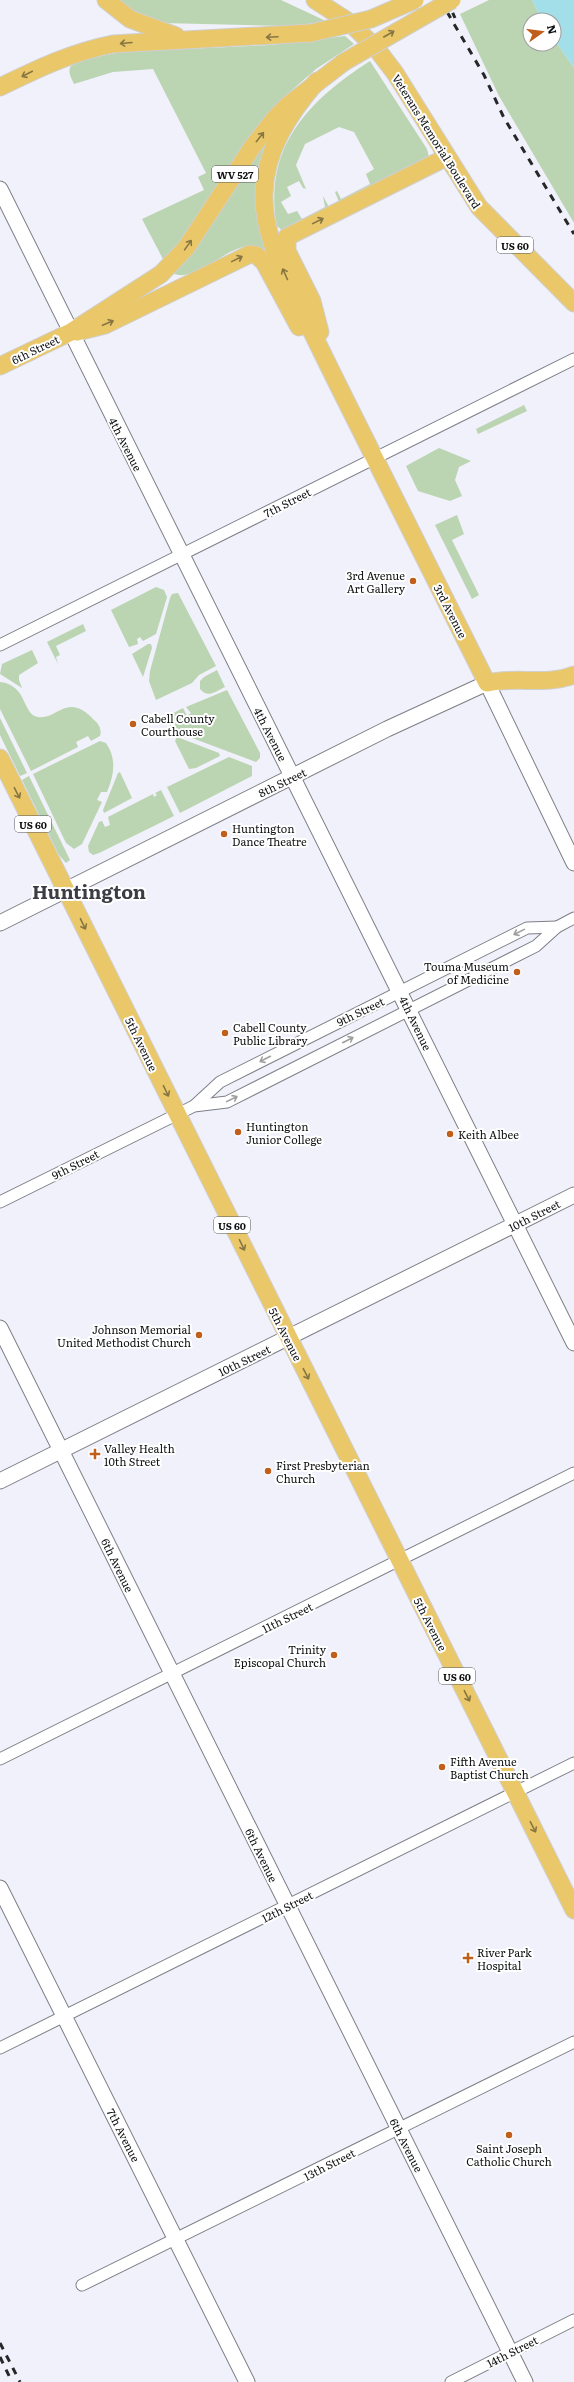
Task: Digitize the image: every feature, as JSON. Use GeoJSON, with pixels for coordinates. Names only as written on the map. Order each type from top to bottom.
{"type":"FeatureCollection","features":[{"type":"Feature","properties":{"kind":"main road"},"geometry":{"type":"LineString","coordinates":[[106,0],[121,14],[140,24],[191,40]]}},
{"type":"Feature","properties":{"kind":"main road","name":"Veterans Memorial Boulevard"},"geometry":{"type":"LineString","coordinates":[[315,0],[349,22],[376,48],[395,73],[468,193],[485,214],[574,303]]}},
{"type":"Feature","properties":{"kind":"main road"},"geometry":{"type":"LineString","coordinates":[[0,87],[55,61],[81,51],[113,44],[311,33],[371,19],[415,0]]}},
{"type":"Feature","properties":{"kind":"main road","name":"WV 527"},"geometry":{"type":"LineString","coordinates":[[70,332],[148,283],[174,262],[186,248],[253,146],[275,118],[317,81],[344,62],[452,0]]}},
{"type":"Feature","properties":{"kind":"main road"},"geometry":{"type":"LineString","coordinates":[[317,81],[294,110],[282,130],[269,162],[264,195],[266,221],[273,247],[325,360]]}},
{"type":"Feature","properties":{"kind":"main road"},"geometry":{"type":"LineString","coordinates":[[325,360],[316,315],[287,251],[287,237],[447,158]]}},
{"type":"Feature","properties":{"kind":"main road"},"geometry":{"type":"LineString","coordinates":[[70,332],[105,325],[240,257],[256,255],[264,262],[301,330],[325,360]]}},
{"type":"Feature","properties":{"kind":"main road","name":"6th Street"},"geometry":{"type":"LineString","coordinates":[[0,366],[70,332]]}},
{"type":"Feature","properties":{"kind":"main road","name":"3rd Avenue"},"geometry":{"type":"LineString","coordinates":[[325,360],[487,683]]}},
{"type":"Feature","properties":{"kind":"main road","name":"8th Street"},"geometry":{"type":"LineString","coordinates":[[487,683],[508,680],[551,680],[574,675]]}},
{"type":"Feature","properties":{"kind":"main road","name":"5th Avenue"},"geometry":{"type":"LineString","coordinates":[[0,758],[574,1910]]}},
{"type":"Feature","properties":{"kind":"street","name":"4th Avenue"},"geometry":{"type":"LineString","coordinates":[[0,189],[574,1343]]}},
{"type":"Feature","properties":{"kind":"street","name":"7th Street"},"geometry":{"type":"LineString","coordinates":[[0,645],[574,359]]}},
{"type":"Feature","properties":{"kind":"street","name":"8th Street"},"geometry":{"type":"LineString","coordinates":[[0,922],[393,726],[487,683]]}},
{"type":"Feature","properties":{"kind":"street","name":"3rd Avenue"},"geometry":{"type":"LineString","coordinates":[[487,683],[574,863]]}},
{"type":"Feature","properties":{"kind":"street","name":"9th Street"},"geometry":{"type":"LineString","coordinates":[[194,1106],[227,1102],[536,946],[557,927],[574,918]]}},
{"type":"Feature","properties":{"kind":"street","name":"9th Street"},"geometry":{"type":"LineString","coordinates":[[0,1202],[194,1106],[220,1082],[527,928],[557,927]]}},
{"type":"Feature","properties":{"kind":"street","name":"10th Street"},"geometry":{"type":"LineString","coordinates":[[0,1481],[574,1194]]}},
{"type":"Feature","properties":{"kind":"street","name":"6th Avenue"},"geometry":{"type":"LineString","coordinates":[[0,1328],[525,2382]]}},
{"type":"Feature","properties":{"kind":"street","name":"11th Street"},"geometry":{"type":"LineString","coordinates":[[0,1759],[574,1473]]}},
{"type":"Feature","properties":{"kind":"street","name":"12th Street"},"geometry":{"type":"LineString","coordinates":[[0,2048],[574,1763]]}},
{"type":"Feature","properties":{"kind":"street","name":"7th Avenue"},"geometry":{"type":"LineString","coordinates":[[0,1888],[247,2382]]}},
{"type":"Feature","properties":{"kind":"street","name":"13th Street"},"geometry":{"type":"LineString","coordinates":[[82,2285],[176,2240],[574,2042]]}},
{"type":"Feature","properties":{"kind":"street","name":"14th Street"},"geometry":{"type":"LineString","coordinates":[[451,2382],[574,2320]]}},
{"type":"Feature","properties":{"kind":"green space"},"geometry":{"type":"Polygon","coordinates":[[[114,0],[281,0],[328,22],[285,26],[162,23],[133,13],[114,0]]]}},
{"type":"Feature","properties":{"kind":"green space"},"geometry":{"type":"Polygon","coordinates":[[[489,0],[532,0],[538,12],[522,12],[522,52],[562,52],[562,51],[574,68],[574,223],[499,96],[460,14],[489,0]]]}},
{"type":"Feature","properties":{"kind":"green space"},"geometry":{"type":"Polygon","coordinates":[[[345,36],[354,44],[316,69],[284,97],[264,121],[189,234],[164,261],[142,219],[204,190],[198,177],[206,173],[153,69],[113,72],[74,84],[69,70],[74,62],[120,52],[270,45],[345,36]]]}},
{"type":"Feature","properties":{"kind":"green space"},"geometry":{"type":"Polygon","coordinates":[[[370,61],[427,149],[429,157],[339,202],[335,192],[337,191],[341,199],[370,184],[366,174],[374,169],[354,132],[339,127],[305,144],[296,165],[306,189],[303,188],[299,181],[287,187],[291,196],[281,202],[288,214],[297,211],[302,219],[325,207],[323,196],[329,207],[285,233],[277,226],[274,198],[277,173],[284,150],[295,129],[310,110],[327,93],[370,61]]]}},
{"type":"Feature","properties":{"kind":"green space"},"geometry":{"type":"Polygon","coordinates":[[[267,136],[271,141],[268,257],[261,248],[250,246],[239,248],[228,253],[195,272],[184,275],[174,274],[267,136]]]}},
{"type":"Feature","properties":{"kind":"green space"},"geometry":{"type":"Polygon","coordinates":[[[524,405],[527,411],[478,434],[476,429],[524,405]]]}},
{"type":"Feature","properties":{"kind":"green space"},"geometry":{"type":"Polygon","coordinates":[[[439,448],[471,461],[459,467],[455,480],[462,496],[450,501],[418,491],[406,466],[439,448]]]}},
{"type":"Feature","properties":{"kind":"green space"},"geometry":{"type":"Polygon","coordinates":[[[457,515],[464,534],[452,540],[479,595],[472,599],[435,525],[457,515]]]}},
{"type":"Feature","properties":{"kind":"green space"},"geometry":{"type":"Polygon","coordinates":[[[156,587],[164,590],[167,597],[156,634],[143,641],[140,637],[137,639],[138,644],[129,647],[111,610],[156,587]]]}},
{"type":"Feature","properties":{"kind":"green space"},"geometry":{"type":"Polygon","coordinates":[[[178,593],[216,666],[199,675],[192,683],[156,700],[149,681],[150,671],[170,598],[172,594],[178,593]]]}},
{"type":"Feature","properties":{"kind":"green space"},"geometry":{"type":"Polygon","coordinates":[[[83,624],[86,631],[56,646],[60,655],[56,657],[58,664],[47,642],[83,624]]]}},
{"type":"Feature","properties":{"kind":"green space"},"geometry":{"type":"Polygon","coordinates":[[[148,644],[151,644],[152,648],[143,677],[132,654],[148,644]]]}},
{"type":"Feature","properties":{"kind":"green space"},"geometry":{"type":"Polygon","coordinates":[[[32,650],[38,663],[19,675],[22,688],[0,674],[2,664],[32,650]]]}},
{"type":"Feature","properties":{"kind":"green space"},"geometry":{"type":"Polygon","coordinates":[[[217,670],[225,687],[209,694],[203,692],[200,689],[200,681],[217,670]]]}},
{"type":"Feature","properties":{"kind":"green space"},"geometry":{"type":"Polygon","coordinates":[[[0,682],[9,684],[16,688],[29,711],[38,717],[45,717],[70,707],[77,708],[85,712],[99,725],[101,732],[100,736],[91,741],[88,736],[76,742],[78,747],[31,771],[0,709],[0,682]]]}},
{"type":"Feature","properties":{"kind":"green space"},"geometry":{"type":"Polygon","coordinates":[[[227,690],[260,753],[260,758],[256,762],[184,735],[174,729],[165,720],[166,717],[183,708],[187,716],[191,713],[186,707],[227,690]]]}},
{"type":"Feature","properties":{"kind":"green space"},"geometry":{"type":"Polygon","coordinates":[[[0,718],[27,773],[20,776],[0,735],[0,718]]]}},
{"type":"Feature","properties":{"kind":"green space"},"geometry":{"type":"Polygon","coordinates":[[[177,737],[219,753],[220,756],[196,768],[189,769],[175,741],[177,737]]]}},
{"type":"Feature","properties":{"kind":"green space"},"geometry":{"type":"Polygon","coordinates":[[[100,741],[106,743],[112,755],[113,773],[107,792],[101,792],[97,800],[102,802],[82,844],[74,849],[66,843],[33,774],[100,741]]]}},
{"type":"Feature","properties":{"kind":"green space"},"geometry":{"type":"Polygon","coordinates":[[[229,757],[252,766],[252,776],[180,813],[167,787],[229,757]]]}},
{"type":"Feature","properties":{"kind":"green space"},"geometry":{"type":"Polygon","coordinates":[[[120,772],[132,798],[104,813],[103,810],[118,773],[120,772]]]}},
{"type":"Feature","properties":{"kind":"green space"},"geometry":{"type":"Polygon","coordinates":[[[29,776],[70,860],[66,863],[59,855],[22,780],[29,776]]]}},
{"type":"Feature","properties":{"kind":"green space"},"geometry":{"type":"Polygon","coordinates":[[[161,790],[174,816],[99,853],[93,855],[89,852],[88,846],[99,822],[102,821],[105,827],[110,825],[108,817],[153,794],[154,797],[157,795],[155,793],[161,790]]]}},
{"type":"Feature","properties":{"kind":"water"},"geometry":{"type":"Polygon","coordinates":[[[532,0],[574,0],[574,68],[562,51],[562,12],[538,12],[532,0]]]}},
{"type":"Feature","properties":{"kind":"railway"},"geometry":{"type":"LineString","coordinates":[[440,0],[484,75],[504,118],[574,234]]}},
{"type":"Feature","properties":{"kind":"railway"},"geometry":{"type":"LineString","coordinates":[[447,0],[455,18]]}},
{"type":"Feature","properties":{"kind":"railway"},"geometry":{"type":"LineString","coordinates":[[0,2343],[20,2382]]}},
{"type":"Feature","properties":{"kind":"railway"},"geometry":{"type":"LineString","coordinates":[[0,2357],[12,2382]]}},
{"type":"Feature","properties":{"kind":"place","name":"3rd Avenue Art Gallery"},"geometry":{"type":"Point","coordinates":[413,581]}},
{"type":"Feature","properties":{"kind":"place","name":"Cabell County Courthouse"},"geometry":{"type":"Point","coordinates":[133,724]}},
{"type":"Feature","properties":{"kind":"place","name":"Huntington Dance Theatre"},"geometry":{"type":"Point","coordinates":[224,834]}},
{"type":"Feature","properties":{"kind":"place","name":"Touma Museum of Medicine"},"geometry":{"type":"Point","coordinates":[517,972]}},
{"type":"Feature","properties":{"kind":"place","name":"Cabell County Public Library"},"geometry":{"type":"Point","coordinates":[225,1033]}},
{"type":"Feature","properties":{"kind":"place","name":"Huntington Junior College"},"geometry":{"type":"Point","coordinates":[238,1132]}},
{"type":"Feature","properties":{"kind":"place","name":"Keith Albee"},"geometry":{"type":"Point","coordinates":[450,1134]}},
{"type":"Feature","properties":{"kind":"place","name":"Johnson Memorial United Methodist Church"},"geometry":{"type":"Point","coordinates":[199,1335]}},
{"type":"Feature","properties":{"kind":"place","name":"Valley Health 10th Street"},"geometry":{"type":"Point","coordinates":[95,1454]}},
{"type":"Feature","properties":{"kind":"place","name":"First Presbyterian Church"},"geometry":{"type":"Point","coordinates":[268,1471]}},
{"type":"Feature","properties":{"kind":"place","name":"Trinity Episcopal Church"},"geometry":{"type":"Point","coordinates":[334,1655]}},
{"type":"Feature","properties":{"kind":"place","name":"Fifth Avenue Baptist Church"},"geometry":{"type":"Point","coordinates":[442,1767]}},
{"type":"Feature","properties":{"kind":"place","name":"River Park Hospital"},"geometry":{"type":"Point","coordinates":[468,1958]}},
{"type":"Feature","properties":{"kind":"place","name":"Saint Joseph Catholic Church"},"geometry":{"type":"Point","coordinates":[509,2135]}},
{"type":"Feature","properties":{"kind":"district","name":"Huntington"},"geometry":{"type":"Point","coordinates":[89,891]}}]}
